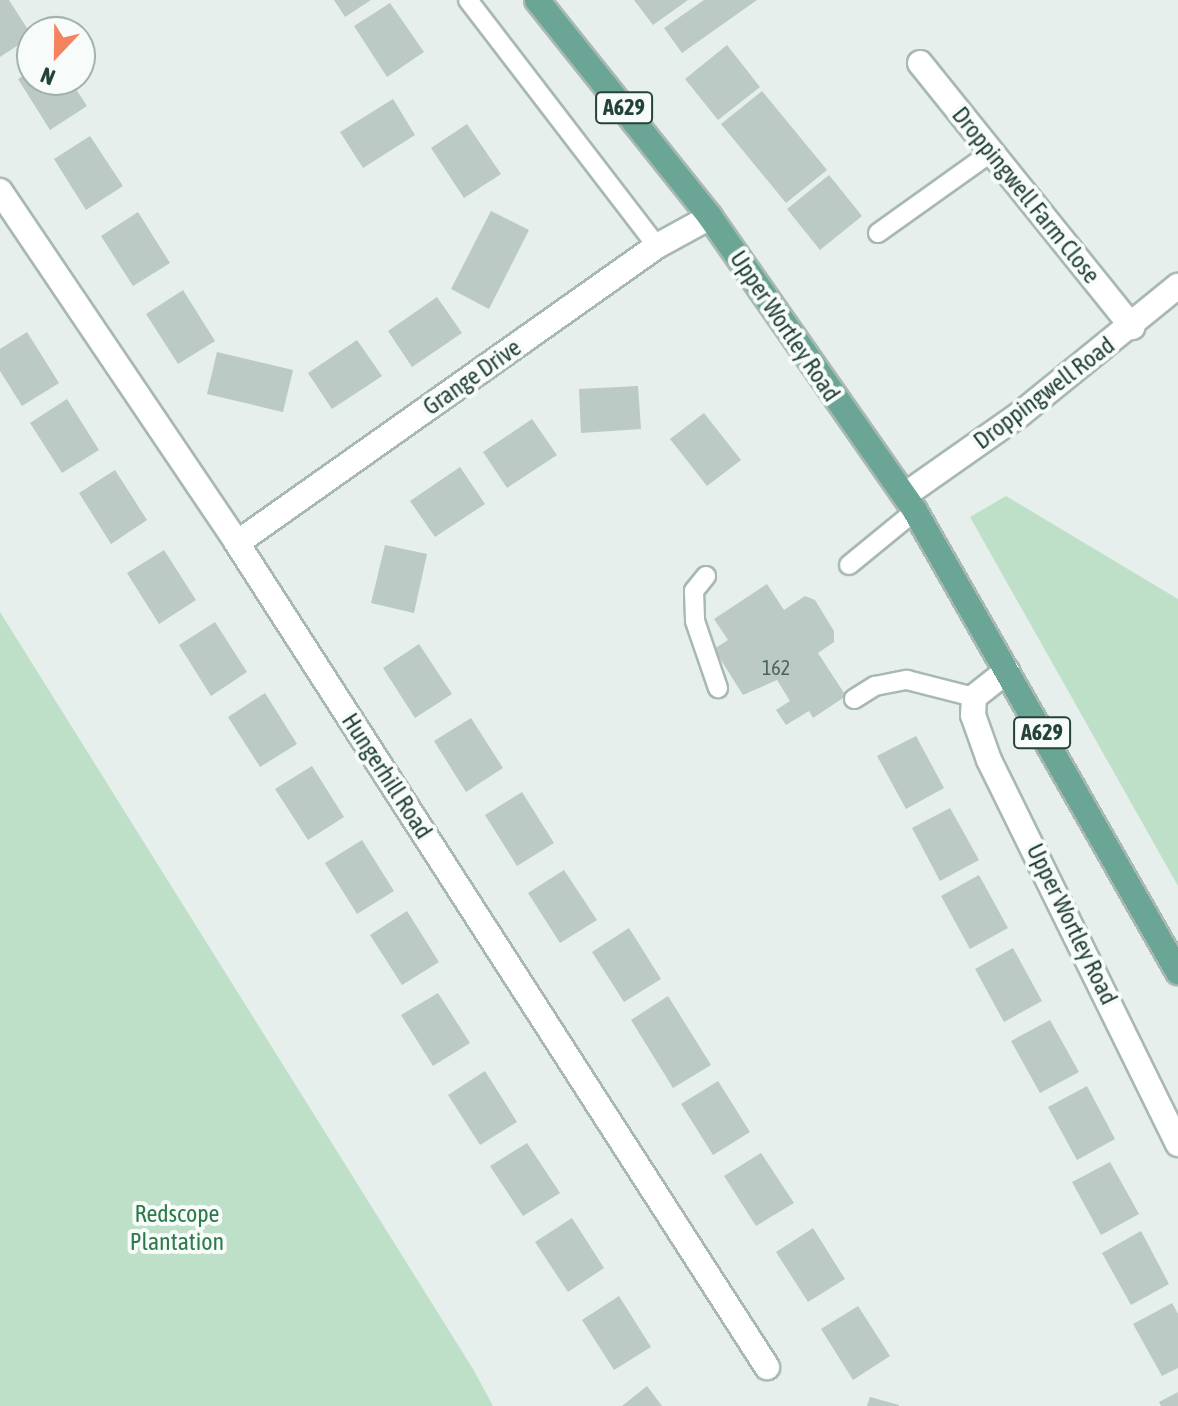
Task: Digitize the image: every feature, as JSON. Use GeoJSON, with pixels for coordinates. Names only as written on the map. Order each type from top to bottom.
{"type":"FeatureCollection","features":[{"type":"Feature","properties":{"kind":"main road","name":"Upper Wortley Road"},"geometry":{"type":"LineString","coordinates":[[537,0],[710,217],[910,503],[1178,972]]}},
{"type":"Feature","properties":{"kind":"street","name":"Droppingwell Farm Close"},"geometry":{"type":"LineString","coordinates":[[920,63],[1132,327]]}},
{"type":"Feature","properties":{"kind":"street","name":"Hungerhill Road"},"geometry":{"type":"LineString","coordinates":[[0,191],[237,543],[767,1367]]}},
{"type":"Feature","properties":{"kind":"street","name":"Grange Drive"},"geometry":{"type":"LineString","coordinates":[[237,543],[657,246],[710,217]]}},
{"type":"Feature","properties":{"kind":"street","name":"Droppingwell Road"},"geometry":{"type":"LineString","coordinates":[[910,503],[1132,327],[1178,286]]}},
{"type":"Feature","properties":{"kind":"street"},"geometry":{"type":"LineString","coordinates":[[974,697],[1007,671]]}},
{"type":"Feature","properties":{"kind":"street","name":"Upper Wortley Road"},"geometry":{"type":"LineString","coordinates":[[974,697],[973,715],[989,760],[1178,1144]]}},
{"type":"Feature","properties":{"kind":"lane"},"geometry":{"type":"LineString","coordinates":[[468,0],[657,246]]}},
{"type":"Feature","properties":{"kind":"lane"},"geometry":{"type":"LineString","coordinates":[[878,233],[990,153]]}},
{"type":"Feature","properties":{"kind":"lane"},"geometry":{"type":"LineString","coordinates":[[849,565],[910,503]]}},
{"type":"Feature","properties":{"kind":"lane"},"geometry":{"type":"LineString","coordinates":[[706,576],[694,591],[695,621],[718,688]]}},
{"type":"Feature","properties":{"kind":"lane"},"geometry":{"type":"LineString","coordinates":[[854,699],[875,686],[907,680],[974,697]]}},
{"type":"Feature","properties":{"kind":"green space"},"geometry":{"type":"Polygon","coordinates":[[[1006,496],[1178,599],[1178,886],[970,517],[1006,496]]]}},
{"type":"Feature","properties":{"kind":"green space","name":"Redscope Plantation"},"geometry":{"type":"Polygon","coordinates":[[[0,612],[473,1369],[493,1406],[0,1406],[0,612]]]}},
{"type":"Feature","properties":{"kind":"building"},"geometry":{"type":"Polygon","coordinates":[[[0,0],[9,0],[19,16],[16,16],[16,46],[0,57],[0,0]]]}},
{"type":"Feature","properties":{"kind":"building"},"geometry":{"type":"Polygon","coordinates":[[[334,0],[371,0],[345,17],[334,0]]]}},
{"type":"Feature","properties":{"kind":"building"},"geometry":{"type":"Polygon","coordinates":[[[634,0],[688,0],[653,25],[634,0]]]}},
{"type":"Feature","properties":{"kind":"building"},"geometry":{"type":"Polygon","coordinates":[[[704,0],[757,0],[682,53],[664,28],[704,0]]]}},
{"type":"Feature","properties":{"kind":"building"},"geometry":{"type":"Polygon","coordinates":[[[390,3],[424,52],[387,77],[354,26],[390,3]]]}},
{"type":"Feature","properties":{"kind":"building"},"geometry":{"type":"Polygon","coordinates":[[[727,45],[760,87],[718,120],[685,79],[727,45]]]}},
{"type":"Feature","properties":{"kind":"building"},"geometry":{"type":"Polygon","coordinates":[[[762,91],[827,170],[786,203],[721,124],[762,91]]]}},
{"type":"Feature","properties":{"kind":"building"},"geometry":{"type":"Polygon","coordinates":[[[29,96],[80,96],[87,106],[50,130],[29,96]]]}},
{"type":"Feature","properties":{"kind":"building"},"geometry":{"type":"Polygon","coordinates":[[[393,99],[415,135],[363,168],[340,132],[393,99]]]}},
{"type":"Feature","properties":{"kind":"building"},"geometry":{"type":"Polygon","coordinates":[[[467,124],[501,174],[464,198],[431,148],[467,124]]]}},
{"type":"Feature","properties":{"kind":"building"},"geometry":{"type":"Polygon","coordinates":[[[90,136],[123,186],[86,210],[54,159],[90,136]]]}},
{"type":"Feature","properties":{"kind":"building"},"geometry":{"type":"Polygon","coordinates":[[[829,175],[862,216],[820,250],[787,209],[829,175]]]}},
{"type":"Feature","properties":{"kind":"building"},"geometry":{"type":"Polygon","coordinates":[[[491,211],[529,230],[489,309],[451,289],[491,211]]]}},
{"type":"Feature","properties":{"kind":"building"},"geometry":{"type":"Polygon","coordinates":[[[138,212],[170,263],[133,286],[101,236],[138,212]]]}},
{"type":"Feature","properties":{"kind":"building"},"geometry":{"type":"Polygon","coordinates":[[[183,290],[215,341],[178,364],[146,314],[183,290]]]}},
{"type":"Feature","properties":{"kind":"building"},"geometry":{"type":"Polygon","coordinates":[[[437,297],[462,333],[412,367],[388,331],[437,297]]]}},
{"type":"Feature","properties":{"kind":"building"},"geometry":{"type":"Polygon","coordinates":[[[27,332],[59,383],[22,406],[0,371],[0,349],[27,332]]]}},
{"type":"Feature","properties":{"kind":"building"},"geometry":{"type":"Polygon","coordinates":[[[357,340],[382,376],[332,409],[308,373],[357,340]]]}},
{"type":"Feature","properties":{"kind":"building"},"geometry":{"type":"Polygon","coordinates":[[[217,352],[293,370],[283,412],[207,394],[217,352]]]}},
{"type":"Feature","properties":{"kind":"building"},"geometry":{"type":"Polygon","coordinates":[[[638,386],[641,429],[581,433],[579,389],[638,386]]]}},
{"type":"Feature","properties":{"kind":"building"},"geometry":{"type":"Polygon","coordinates":[[[67,399],[99,450],[62,473],[30,423],[67,399]]]}},
{"type":"Feature","properties":{"kind":"building"},"geometry":{"type":"Polygon","coordinates":[[[704,413],[741,460],[707,486],[670,439],[704,413]]]}},
{"type":"Feature","properties":{"kind":"building"},"geometry":{"type":"Polygon","coordinates":[[[532,419],[557,455],[507,488],[483,452],[532,419]]]}},
{"type":"Feature","properties":{"kind":"building"},"geometry":{"type":"Polygon","coordinates":[[[460,467],[485,504],[435,537],[410,501],[460,467]]]}},
{"type":"Feature","properties":{"kind":"building"},"geometry":{"type":"Polygon","coordinates":[[[115,470],[147,520],[111,544],[79,493],[115,470]]]}},
{"type":"Feature","properties":{"kind":"building"},"geometry":{"type":"Polygon","coordinates":[[[385,545],[427,554],[414,613],[371,603],[385,545]]]}},
{"type":"Feature","properties":{"kind":"building"},"geometry":{"type":"Polygon","coordinates":[[[164,550],[196,600],[159,624],[127,573],[164,550]]]}},
{"type":"Feature","properties":{"kind":"building"},"geometry":{"type":"Polygon","coordinates":[[[767,584],[784,610],[805,596],[815,600],[834,631],[834,642],[818,653],[846,696],[813,718],[809,711],[786,725],[776,710],[790,701],[777,680],[743,695],[714,649],[728,640],[714,619],[767,584]]]}},
{"type":"Feature","properties":{"kind":"building"},"geometry":{"type":"Polygon","coordinates":[[[215,622],[247,672],[211,696],[179,645],[215,622]]]}},
{"type":"Feature","properties":{"kind":"building"},"geometry":{"type":"Polygon","coordinates":[[[419,644],[452,694],[415,718],[383,668],[419,644]]]}},
{"type":"Feature","properties":{"kind":"building"},"geometry":{"type":"Polygon","coordinates":[[[265,693],[297,744],[260,767],[228,717],[265,693]]]}},
{"type":"Feature","properties":{"kind":"building"},"geometry":{"type":"Polygon","coordinates":[[[471,718],[503,768],[466,792],[434,741],[471,718]]]}},
{"type":"Feature","properties":{"kind":"building"},"geometry":{"type":"Polygon","coordinates":[[[916,736],[944,788],[906,809],[877,756],[916,736]]]}},
{"type":"Feature","properties":{"kind":"building"},"geometry":{"type":"Polygon","coordinates":[[[312,766],[344,817],[308,840],[275,789],[312,766]]]}},
{"type":"Feature","properties":{"kind":"building"},"geometry":{"type":"Polygon","coordinates":[[[522,792],[554,843],[517,866],[485,815],[522,792]]]}},
{"type":"Feature","properties":{"kind":"building"},"geometry":{"type":"Polygon","coordinates":[[[950,808],[979,860],[940,881],[912,828],[950,808]]]}},
{"type":"Feature","properties":{"kind":"building"},"geometry":{"type":"Polygon","coordinates":[[[362,840],[394,891],[357,914],[325,863],[362,840]]]}},
{"type":"Feature","properties":{"kind":"building"},"geometry":{"type":"Polygon","coordinates":[[[564,870],[597,920],[560,943],[528,893],[564,870]]]}},
{"type":"Feature","properties":{"kind":"building"},"geometry":{"type":"Polygon","coordinates":[[[979,875],[1008,928],[970,949],[941,896],[979,875]]]}},
{"type":"Feature","properties":{"kind":"building"},"geometry":{"type":"Polygon","coordinates":[[[407,911],[439,962],[402,985],[370,935],[407,911]]]}},
{"type":"Feature","properties":{"kind":"building"},"geometry":{"type":"Polygon","coordinates":[[[629,928],[661,979],[624,1002],[592,952],[629,928]]]}},
{"type":"Feature","properties":{"kind":"building"},"geometry":{"type":"Polygon","coordinates":[[[1013,948],[1042,1001],[1004,1022],[975,969],[1013,948]]]}},
{"type":"Feature","properties":{"kind":"building"},"geometry":{"type":"Polygon","coordinates":[[[438,993],[470,1043],[433,1066],[401,1015],[438,993]]]}},
{"type":"Feature","properties":{"kind":"building"},"geometry":{"type":"Polygon","coordinates":[[[668,996],[711,1065],[673,1088],[631,1020],[668,996]]]}},
{"type":"Feature","properties":{"kind":"building"},"geometry":{"type":"Polygon","coordinates":[[[1050,1020],[1079,1072],[1040,1093],[1011,1041],[1050,1020]]]}},
{"type":"Feature","properties":{"kind":"building"},"geometry":{"type":"Polygon","coordinates":[[[485,1071],[517,1122],[480,1145],[448,1095],[485,1071]]]}},
{"type":"Feature","properties":{"kind":"building"},"geometry":{"type":"Polygon","coordinates":[[[718,1081],[750,1132],[713,1155],[681,1104],[718,1081]]]}},
{"type":"Feature","properties":{"kind":"building"},"geometry":{"type":"Polygon","coordinates":[[[1087,1086],[1115,1139],[1077,1160],[1048,1107],[1087,1086]]]}},
{"type":"Feature","properties":{"kind":"building"},"geometry":{"type":"Polygon","coordinates":[[[527,1143],[560,1193],[523,1216],[490,1166],[527,1143]]]}},
{"type":"Feature","properties":{"kind":"building"},"geometry":{"type":"Polygon","coordinates":[[[761,1153],[794,1203],[756,1226],[724,1176],[761,1153]]]}},
{"type":"Feature","properties":{"kind":"building"},"geometry":{"type":"Polygon","coordinates":[[[1110,1162],[1139,1214],[1101,1235],[1072,1182],[1110,1162]]]}},
{"type":"Feature","properties":{"kind":"building"},"geometry":{"type":"Polygon","coordinates":[[[572,1218],[604,1268],[568,1292],[535,1242],[572,1218]]]}},
{"type":"Feature","properties":{"kind":"building"},"geometry":{"type":"Polygon","coordinates":[[[813,1228],[845,1279],[808,1302],[776,1252],[813,1228]]]}},
{"type":"Feature","properties":{"kind":"building"},"geometry":{"type":"Polygon","coordinates":[[[1141,1231],[1169,1284],[1131,1305],[1102,1253],[1141,1231]]]}},
{"type":"Feature","properties":{"kind":"building"},"geometry":{"type":"Polygon","coordinates":[[[619,1296],[651,1347],[614,1370],[582,1320],[619,1296]]]}},
{"type":"Feature","properties":{"kind":"building"},"geometry":{"type":"Polygon","coordinates":[[[1172,1303],[1178,1314],[1178,1368],[1162,1376],[1133,1324],[1172,1303]]]}},
{"type":"Feature","properties":{"kind":"building"},"geometry":{"type":"Polygon","coordinates":[[[858,1306],[890,1356],[853,1380],[821,1329],[858,1306]]]}},
{"type":"Feature","properties":{"kind":"building"},"geometry":{"type":"Polygon","coordinates":[[[647,1386],[662,1406],[622,1406],[647,1386]]]}},
{"type":"Feature","properties":{"kind":"building"},"geometry":{"type":"Polygon","coordinates":[[[1178,1392],[1178,1406],[1161,1406],[1159,1402],[1178,1392]]]}},
{"type":"Feature","properties":{"kind":"building"},"geometry":{"type":"Polygon","coordinates":[[[870,1397],[899,1405],[899,1406],[867,1406],[870,1397]]]}}]}
